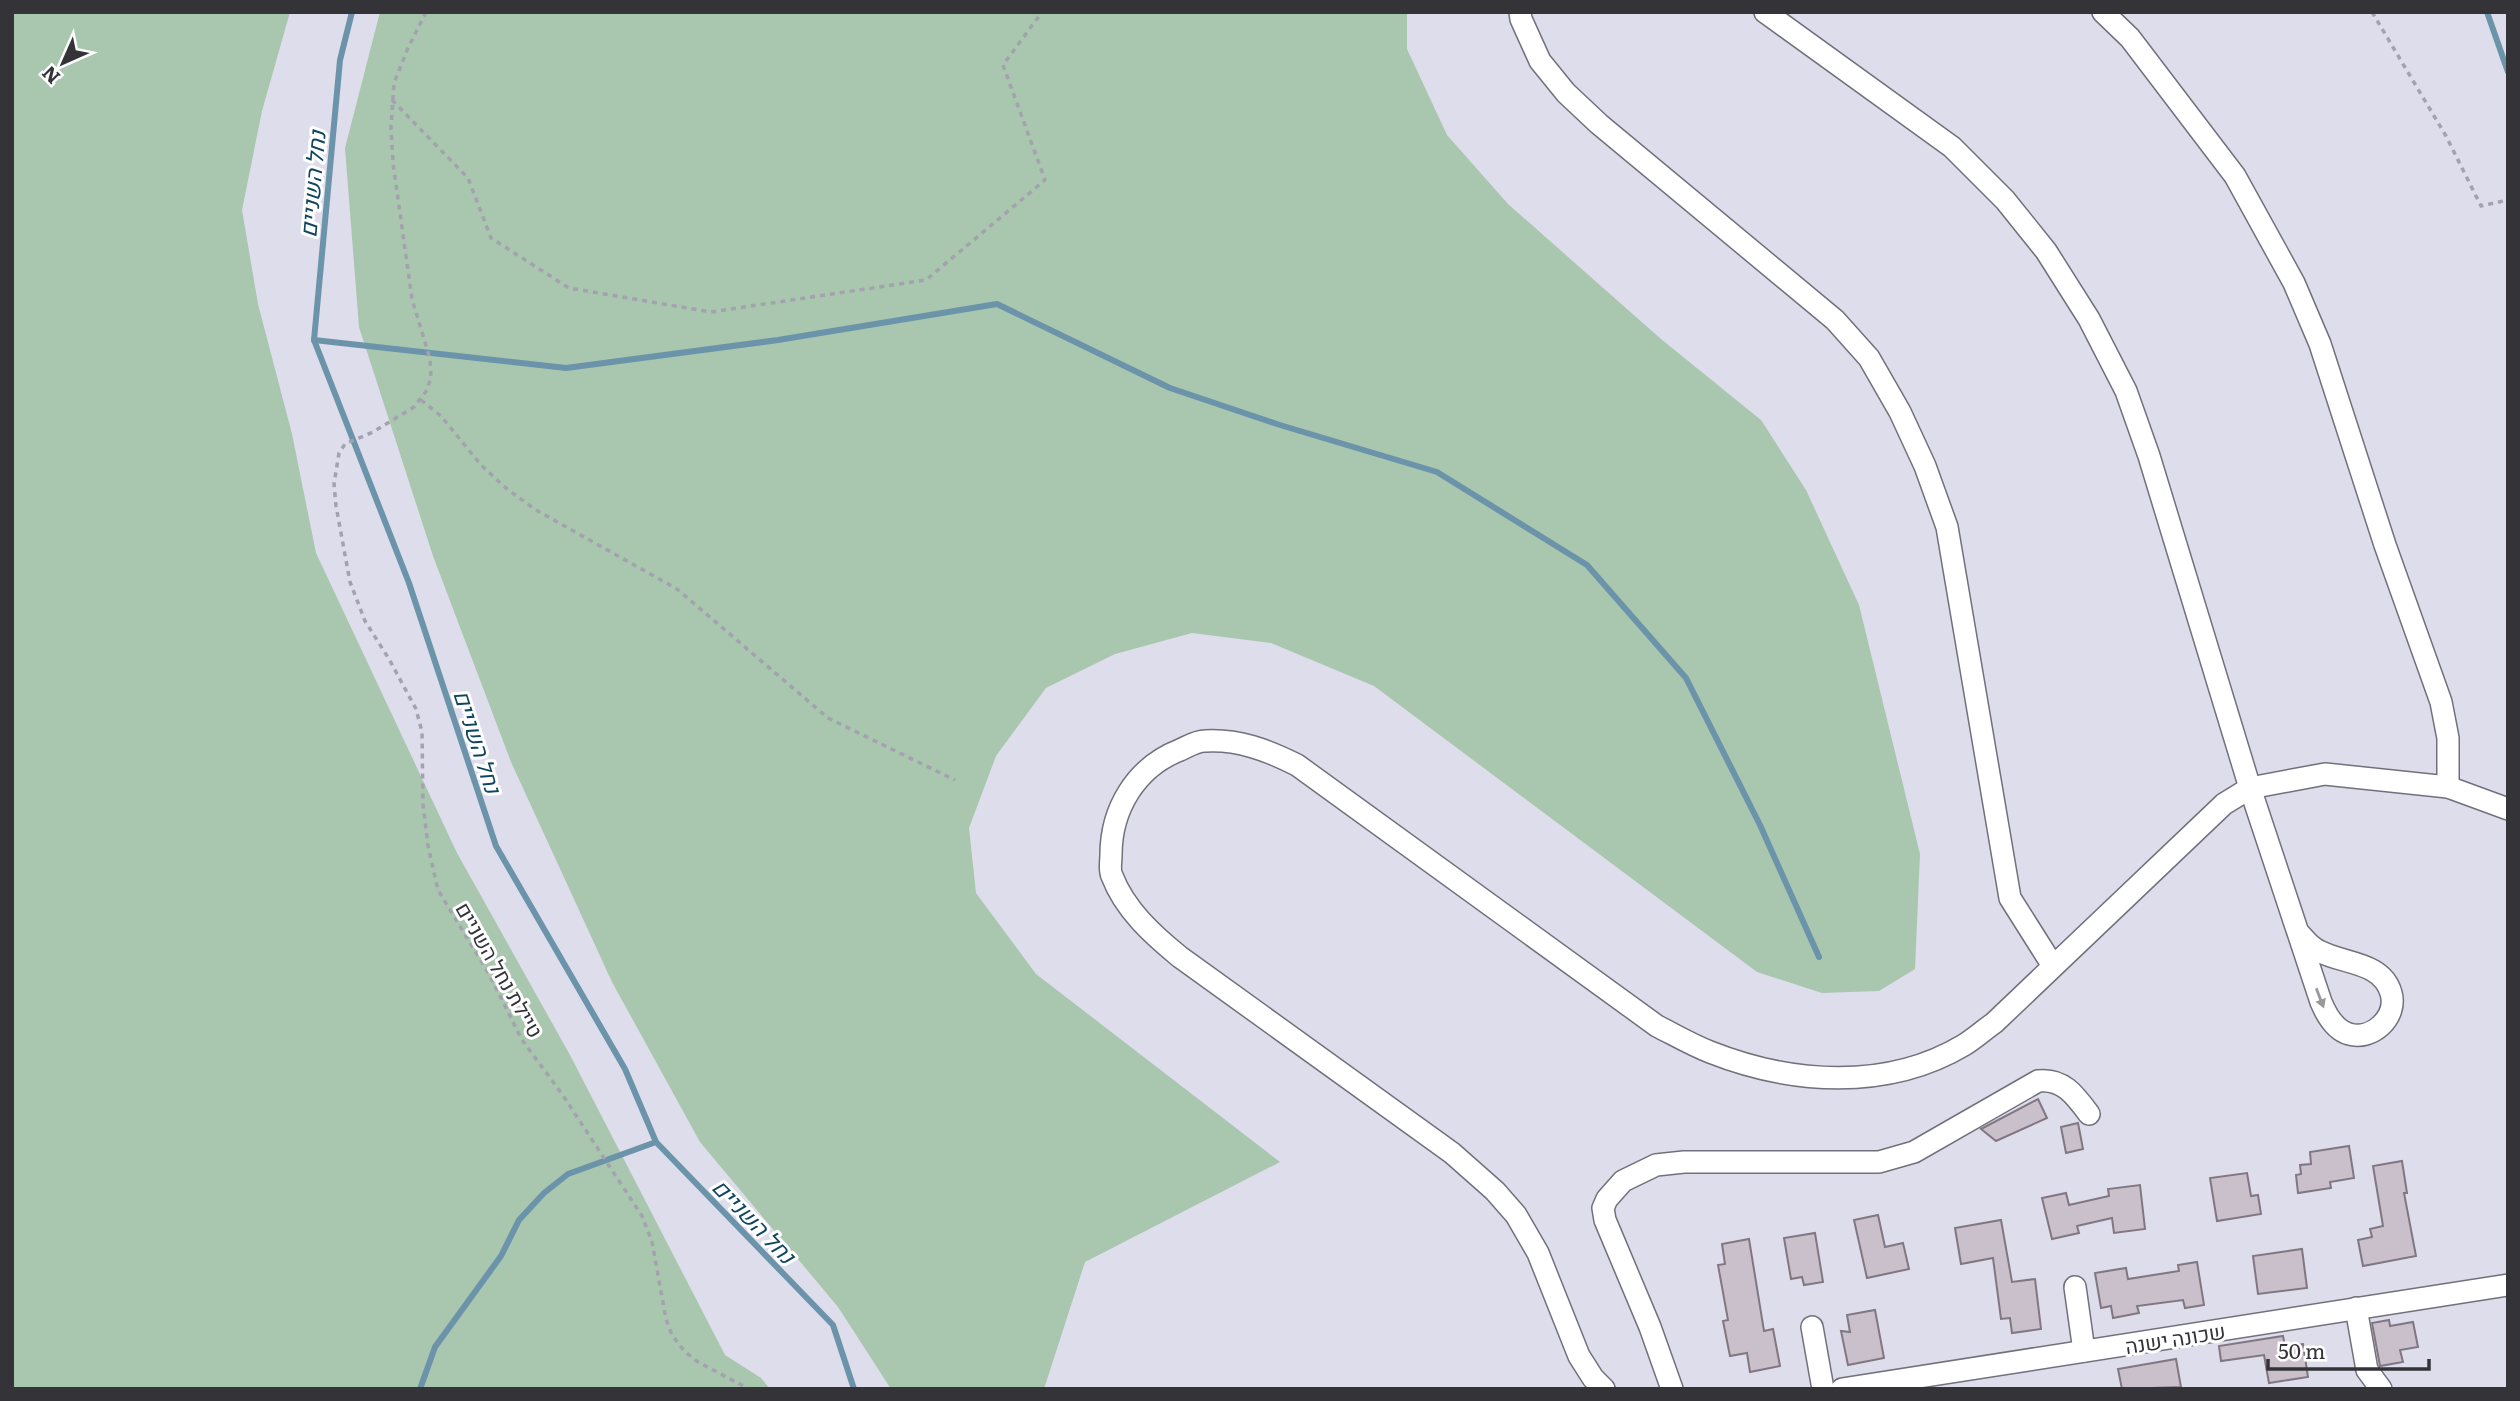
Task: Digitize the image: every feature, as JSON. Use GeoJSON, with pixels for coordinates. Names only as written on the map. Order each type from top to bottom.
{"type":"FeatureCollection","features":[{"type":"Feature","properties":{"kind":"street"},"geometry":{"type":"LineString","coordinates":[[1520,12],[1540,61],[1566,93],[1598,124],[1835,320],[1869,358],[1900,412],[1925,466],[1947,527],[2010,898],[2053,966]]}},
{"type":"Feature","properties":{"kind":"street"},"geometry":{"type":"LineString","coordinates":[[1765,12],[1952,147],[2005,200],[2046,251],[2089,318],[2126,391],[2149,456],[2250,788],[2326,1014],[2347,1034],[2358,1035],[2384,1023],[2393,1003],[2386,982],[2369,968],[2317,951],[2299,933]]}},
{"type":"Feature","properties":{"kind":"street"},"geometry":{"type":"LineString","coordinates":[[2103,12],[2130,38],[2235,176],[2294,283],[2320,344],[2385,545],[2441,702],[2448,738],[2448,787]]}},
{"type":"Feature","properties":{"kind":"street"},"geometry":{"type":"LineString","coordinates":[[1604,1389],[1593,1378],[1580,1356],[1538,1253],[1516,1214],[1496,1191],[1452,1153],[1180,957],[1154,936],[1125,902],[1110,873],[1111,836],[1122,802],[1143,773],[1167,755],[1202,741],[1234,742],[1264,749],[1297,765],[1657,1026],[1709,1052],[1764,1070],[1815,1078],[1869,1076],[1916,1067],[1964,1045],[1994,1023],[2224,804],[2250,788],[2325,774],[2448,787],[2508,809]]}},
{"type":"Feature","properties":{"kind":"street"},"geometry":{"type":"LineString","coordinates":[[1672,1389],[1650,1327],[1605,1220],[1603,1208],[1607,1199],[1623,1181],[1656,1165],[1684,1162],[1879,1162],[1897,1158],[1914,1152],[2038,1081],[2052,1079],[2072,1091],[2090,1114]]}},
{"type":"Feature","properties":{"kind":"street","name":"שכונה ישנה"},"geometry":{"type":"LineString","coordinates":[[1842,1389],[2508,1285]]}},
{"type":"Feature","properties":{"kind":"street"},"geometry":{"type":"LineString","coordinates":[[2075,1287],[2084,1351]]}},
{"type":"Feature","properties":{"kind":"street"},"geometry":{"type":"LineString","coordinates":[[2356,1308],[2367,1370],[2381,1389]]}},
{"type":"Feature","properties":{"kind":"street"},"geometry":{"type":"LineString","coordinates":[[1812,1327],[1823,1389]]}},
{"type":"Feature","properties":{"kind":"path"},"geometry":{"type":"LineString","coordinates":[[392,100],[468,178],[491,238],[569,288],[711,312],[926,280],[1045,180],[1003,65],[1042,12]]}},
{"type":"Feature","properties":{"kind":"path"},"geometry":{"type":"LineString","coordinates":[[2372,12],[2446,135],[2481,206],[2508,200]]}},
{"type":"Feature","properties":{"kind":"path"},"geometry":{"type":"LineString","coordinates":[[425,13],[400,66],[392,100],[393,163],[403,241],[412,299],[430,359],[431,377],[421,400],[441,416],[481,465],[507,489],[536,510],[677,589],[828,718],[955,780]]}},
{"type":"Feature","properties":{"kind":"path","name":"טיילת נחל השניים"},"geometry":{"type":"LineString","coordinates":[[421,400],[405,414],[341,448],[335,467],[336,506],[356,603],[406,687],[419,721],[424,755],[423,804],[428,846],[438,890],[489,974],[522,1040],[562,1094],[642,1216],[652,1242],[666,1319],[673,1335],[685,1352],[698,1362],[750,1389]]}},
{"type":"Feature","properties":{"kind":"green space"},"geometry":{"type":"Polygon","coordinates":[[[12,12],[290,12],[262,111],[242,210],[258,304],[292,434],[316,553],[457,853],[570,1055],[725,1355],[761,1378],[770,1389],[12,1389],[12,12]]]}},
{"type":"Feature","properties":{"kind":"green space"},"geometry":{"type":"Polygon","coordinates":[[[380,12],[1407,12],[1407,49],[1447,135],[1508,204],[1661,339],[1761,420],[1806,490],[1859,605],[1920,854],[1915,969],[1879,991],[1822,993],[1757,972],[1374,686],[1271,643],[1192,633],[1115,654],[1046,688],[996,756],[969,828],[976,893],[1036,974],[1280,1162],[1085,1262],[1044,1389],[891,1389],[838,1307],[700,1142],[612,982],[511,762],[433,556],[359,327],[345,148],[380,12]]]}},
{"type":"Feature","properties":{"kind":"building"},"geometry":{"type":"Polygon","coordinates":[[[2038,1099],[2047,1118],[1996,1141],[1981,1129],[2038,1099]]]}},
{"type":"Feature","properties":{"kind":"building"},"geometry":{"type":"Polygon","coordinates":[[[2078,1123],[2083,1149],[2066,1153],[2061,1127],[2078,1123]]]}},
{"type":"Feature","properties":{"kind":"building"},"geometry":{"type":"Polygon","coordinates":[[[2349,1146],[2354,1178],[2330,1182],[2331,1188],[2298,1193],[2296,1175],[2301,1174],[2300,1165],[2311,1164],[2310,1152],[2349,1146]]]}},
{"type":"Feature","properties":{"kind":"building"},"geometry":{"type":"Polygon","coordinates":[[[2402,1161],[2407,1193],[2404,1193],[2416,1256],[2363,1266],[2358,1240],[2372,1237],[2370,1229],[2383,1226],[2373,1166],[2402,1161]]]}},
{"type":"Feature","properties":{"kind":"building"},"geometry":{"type":"Polygon","coordinates":[[[2247,1173],[2251,1196],[2258,1195],[2261,1214],[2217,1221],[2210,1178],[2247,1173]]]}},
{"type":"Feature","properties":{"kind":"building"},"geometry":{"type":"Polygon","coordinates":[[[2140,1185],[2145,1229],[2114,1233],[2112,1218],[2077,1226],[2079,1233],[2052,1239],[2042,1198],[2066,1193],[2069,1205],[2109,1196],[2108,1189],[2140,1185]]]}},
{"type":"Feature","properties":{"kind":"building"},"geometry":{"type":"Polygon","coordinates":[[[1878,1215],[1885,1247],[1903,1243],[1909,1269],[1867,1278],[1854,1220],[1878,1215]]]}},
{"type":"Feature","properties":{"kind":"building"},"geometry":{"type":"Polygon","coordinates":[[[2001,1220],[2012,1282],[2035,1279],[2041,1329],[2012,1333],[2010,1318],[2001,1319],[1993,1258],[1961,1264],[1955,1228],[2001,1220]]]}},
{"type":"Feature","properties":{"kind":"building"},"geometry":{"type":"Polygon","coordinates":[[[1815,1233],[1823,1282],[1804,1285],[1802,1277],[1791,1279],[1784,1238],[1815,1233]]]}},
{"type":"Feature","properties":{"kind":"building"},"geometry":{"type":"Polygon","coordinates":[[[1749,1239],[1764,1331],[1773,1329],[1780,1366],[1750,1372],[1747,1353],[1730,1356],[1723,1321],[1728,1320],[1718,1265],[1725,1264],[1722,1244],[1749,1239]]]}},
{"type":"Feature","properties":{"kind":"building"},"geometry":{"type":"Polygon","coordinates":[[[2302,1249],[2307,1288],[2258,1294],[2253,1256],[2302,1249]]]}},
{"type":"Feature","properties":{"kind":"building"},"geometry":{"type":"Polygon","coordinates":[[[2197,1262],[2204,1305],[2185,1308],[2183,1300],[2137,1306],[2139,1313],[2113,1318],[2111,1306],[2101,1308],[2095,1273],[2126,1268],[2128,1279],[2179,1271],[2178,1265],[2197,1262]]]}},
{"type":"Feature","properties":{"kind":"building"},"geometry":{"type":"Polygon","coordinates":[[[1875,1310],[1884,1358],[1848,1365],[1841,1331],[1850,1332],[1847,1315],[1875,1310]]]}},
{"type":"Feature","properties":{"kind":"building"},"geometry":{"type":"Polygon","coordinates":[[[2389,1320],[2390,1326],[2413,1322],[2418,1347],[2400,1350],[2403,1362],[2380,1366],[2372,1323],[2389,1320]]]}},
{"type":"Feature","properties":{"kind":"building"},"geometry":{"type":"Polygon","coordinates":[[[2283,1336],[2285,1346],[2303,1344],[2308,1377],[2269,1383],[2264,1355],[2221,1361],[2219,1346],[2283,1336]]]}},
{"type":"Feature","properties":{"kind":"building"},"geometry":{"type":"Polygon","coordinates":[[[2176,1359],[2181,1387],[2122,1389],[2118,1369],[2176,1359]]]}},
{"type":"Feature","properties":{"kind":"waterway","name":"נחל השניים"},"geometry":{"type":"LineString","coordinates":[[352,12],[340,60],[314,340],[409,583],[496,846],[625,1069],[656,1142],[833,1325],[854,1389]]}},
{"type":"Feature","properties":{"kind":"waterway"},"geometry":{"type":"LineString","coordinates":[[2487,12],[2508,72]]}},
{"type":"Feature","properties":{"kind":"waterway"},"geometry":{"type":"LineString","coordinates":[[314,340],[566,368],[778,340],[997,304],[1170,388],[1280,425],[1437,472],[1587,565],[1686,678],[1760,825],[1819,957]]}},
{"type":"Feature","properties":{"kind":"waterway"},"geometry":{"type":"LineString","coordinates":[[420,1389],[435,1347],[501,1256],[519,1220],[544,1193],[568,1174],[656,1142]]}}]}
